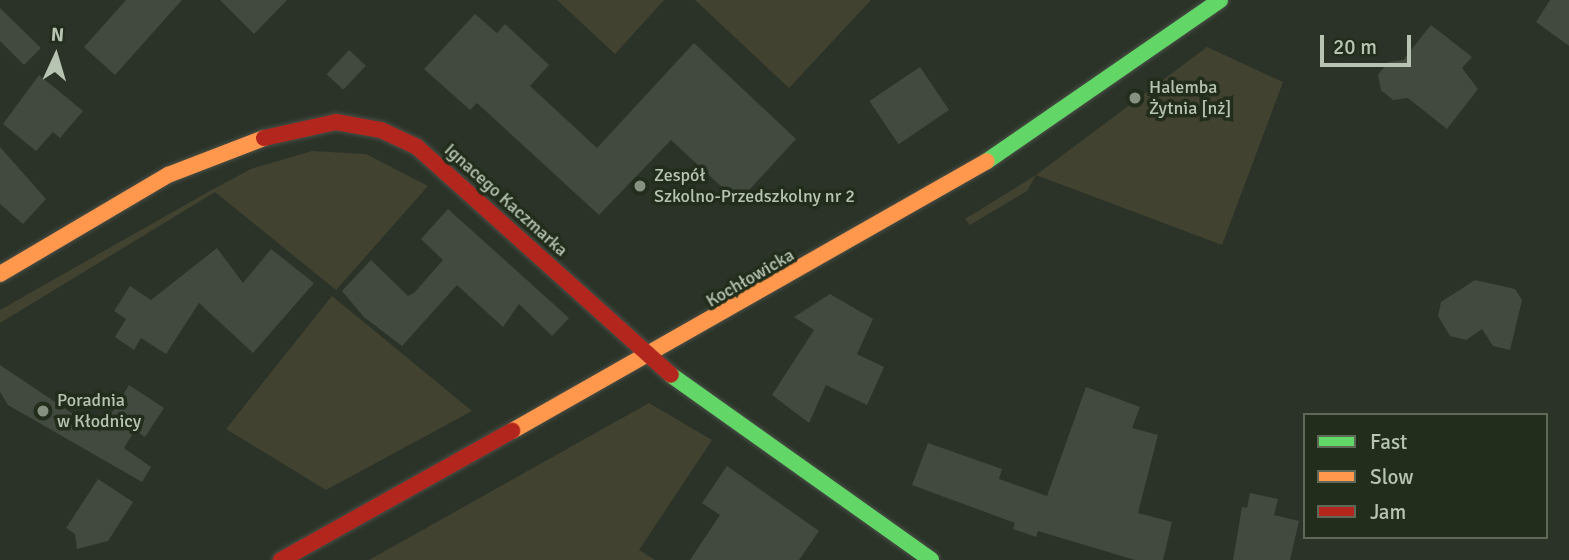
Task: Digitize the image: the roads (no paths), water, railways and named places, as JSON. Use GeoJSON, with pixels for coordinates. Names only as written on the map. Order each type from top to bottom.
{"type":"FeatureCollection","features":[{"type":"Feature","properties":{"kind":"street","name":"Kochłowicka"},"geometry":{"type":"LineString","coordinates":[[281,560],[648,358],[958,181],[1220,0]]}},
{"type":"Feature","properties":{"kind":"street","name":"Ignacego Kaczmarka"},"geometry":{"type":"LineString","coordinates":[[0,274],[200,160],[303,126],[336,122],[381,130],[417,147],[467,187],[648,358],[931,560]]}},
{"type":"Feature","properties":{"kind":"place","name":"Halemba Żytnia [nż]"},"geometry":{"type":"Point","coordinates":[1135,98]}},
{"type":"Feature","properties":{"kind":"place","name":"Zespół Szkolno-Przedszkolny nr 2"},"geometry":{"type":"Point","coordinates":[640,186]}},
{"type":"Feature","properties":{"kind":"place","name":"Poradnia w Kłodnicy"},"geometry":{"type":"Point","coordinates":[43,411]}}]}
